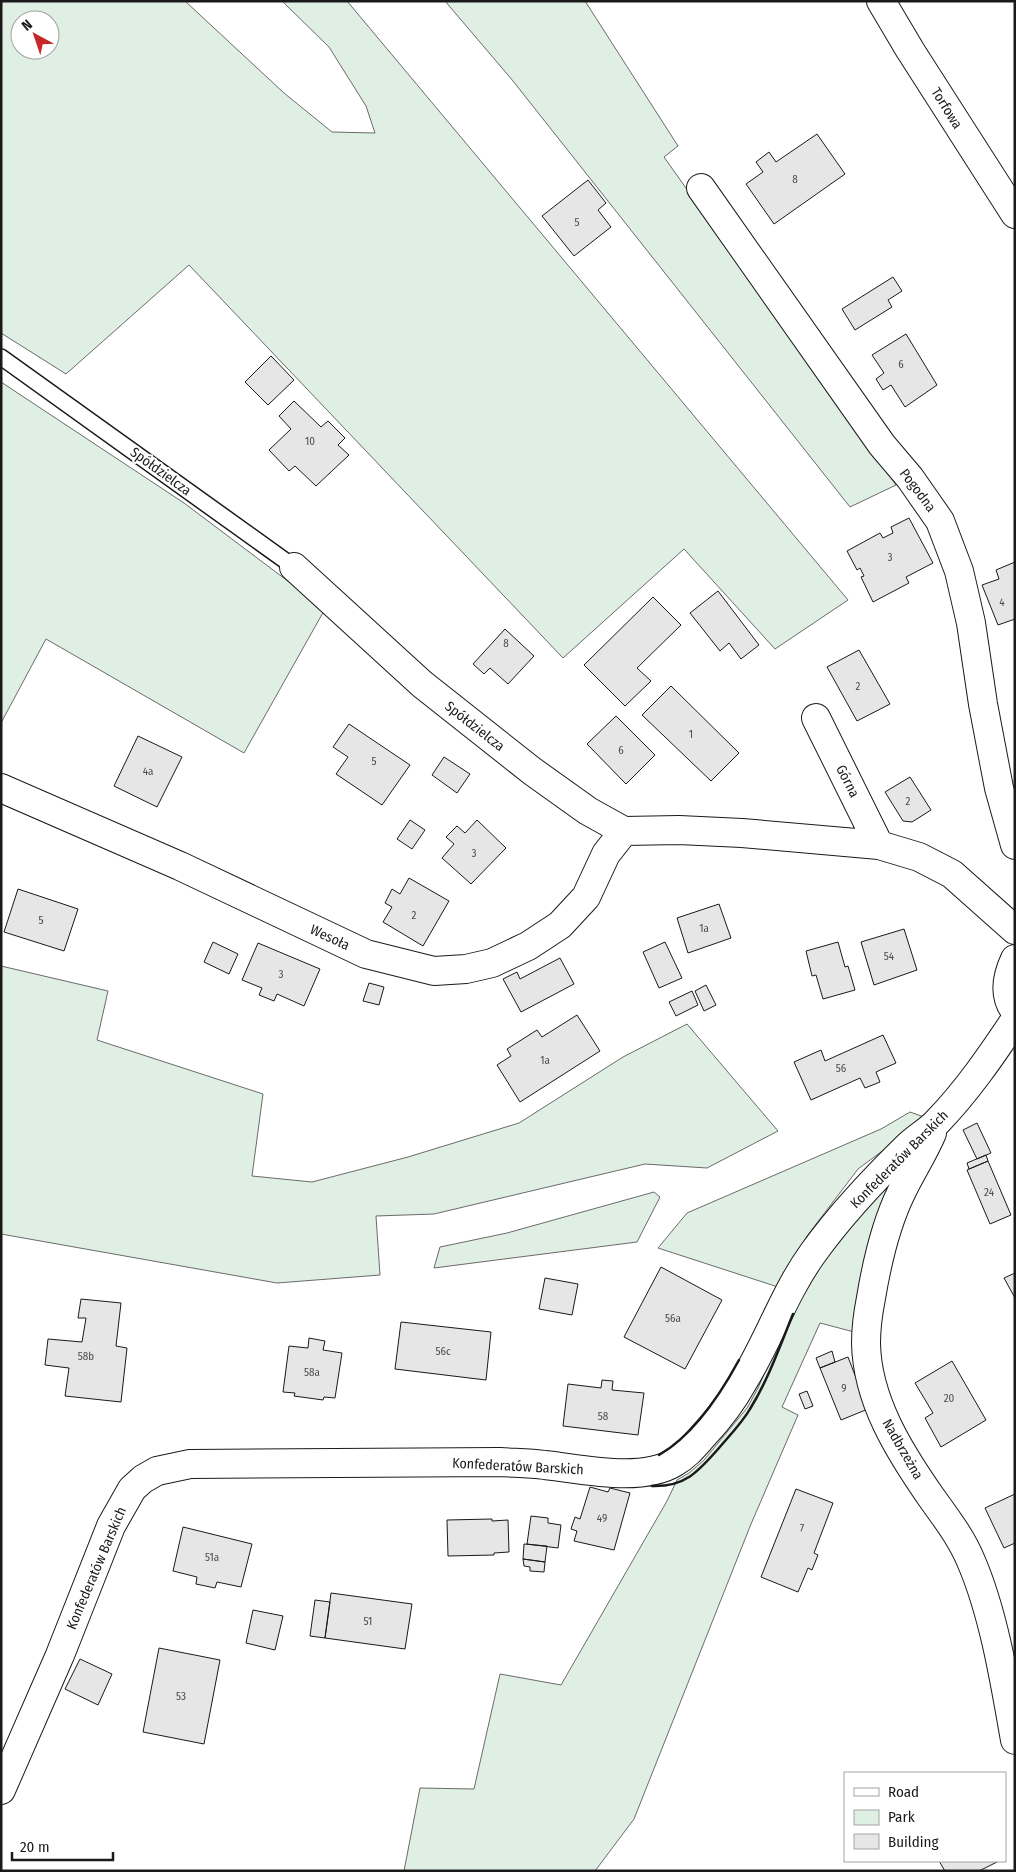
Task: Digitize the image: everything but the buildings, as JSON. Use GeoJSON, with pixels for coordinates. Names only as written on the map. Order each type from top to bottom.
{"type":"FeatureCollection","features":[{"type":"Feature","properties":{"kind":"street","name":"Torfowa"},"geometry":{"type":"LineString","coordinates":[[881,1],[910,50],[1015,214]]}},
{"type":"Feature","properties":{"kind":"street","name":"Pogodna"},"geometry":{"type":"LineString","coordinates":[[701,188],[882,445],[910,478],[940,521],[959,571],[971,623],[983,704],[999,788],[1015,845]]}},
{"type":"Feature","properties":{"kind":"street","name":"Spółdzielcza"},"geometry":{"type":"LineString","coordinates":[[294,567],[422,684],[532,771],[588,811],[624,831]]}},
{"type":"Feature","properties":{"kind":"street","name":"Górna"},"geometry":{"type":"LineString","coordinates":[[816,718],[880,845]]}},
{"type":"Feature","properties":{"kind":"street","name":"Wesoła"},"geometry":{"type":"LineString","coordinates":[[1,788],[180,866],[366,954],[434,971],[466,969],[492,963],[528,946],[560,925],[586,897],[606,854],[624,831]]}},
{"type":"Feature","properties":{"kind":"street"},"geometry":{"type":"LineString","coordinates":[[624,831],[679,830],[742,833],[880,845],[919,857],[952,874],[1014,929]]}},
{"type":"Feature","properties":{"kind":"street"},"geometry":{"type":"LineString","coordinates":[[1015,959],[1010,970],[1007,988],[1010,1004],[1015,1011]]}},
{"type":"Feature","properties":{"kind":"street","name":"Konfederatów Barskich"},"geometry":{"type":"LineString","coordinates":[[1,1790],[60,1655],[111,1526],[132,1489],[143,1479],[157,1471],[172,1467],[219,1463],[491,1462],[540,1464],[598,1471],[639,1472],[659,1469],[675,1463],[712,1426],[733,1398],[744,1381],[800,1272],[813,1253],[865,1189],[910,1144],[936,1124],[966,1090],[1015,1020]]}},
{"type":"Feature","properties":{"kind":"street","name":"Nadbrzeżna"},"geometry":{"type":"LineString","coordinates":[[936,1124],[924,1152],[900,1194],[882,1243],[875,1270],[867,1320],[867,1363],[876,1397],[891,1434],[955,1530],[978,1577],[990,1616],[1015,1740]]}},
{"type":"Feature","properties":{"kind":"lane","name":"Spółdzielcza"},"geometry":{"type":"LineString","coordinates":[[1,357],[294,567]]}},
{"type":"Feature","properties":{"kind":"green space"},"geometry":{"type":"Polygon","coordinates":[[[1,1],[185,1],[284,93],[332,132],[375,133],[366,106],[329,47],[282,1],[347,1],[848,600],[775,649],[684,549],[563,658],[189,265],[66,374],[1,333],[1,1]]]}},
{"type":"Feature","properties":{"kind":"green space"},"geometry":{"type":"Polygon","coordinates":[[[445,1],[585,1],[678,146],[664,157],[896,485],[850,507],[513,81],[445,1]]]}},
{"type":"Feature","properties":{"kind":"green space"},"geometry":{"type":"Polygon","coordinates":[[[1,382],[184,503],[325,609],[244,753],[46,639],[1,723],[1,382]]]}},
{"type":"Feature","properties":{"kind":"green space"},"geometry":{"type":"Polygon","coordinates":[[[1,966],[108,991],[97,1040],[263,1094],[252,1176],[312,1182],[408,1157],[519,1123],[623,1057],[687,1024],[778,1131],[707,1168],[645,1164],[434,1214],[376,1216],[380,1275],[277,1283],[1,1234],[1,966]]]}},
{"type":"Feature","properties":{"kind":"green space"},"geometry":{"type":"Polygon","coordinates":[[[910,1112],[927,1118],[858,1169],[807,1236],[778,1287],[658,1248],[687,1213],[881,1129],[910,1112]]]}},
{"type":"Feature","properties":{"kind":"green space"},"geometry":{"type":"Polygon","coordinates":[[[919,1146],[858,1333],[820,1323],[782,1407],[798,1415],[751,1524],[634,1819],[595,1871],[404,1871],[420,1788],[474,1789],[500,1674],[561,1685],[667,1501],[677,1480],[689,1473],[704,1460],[747,1408],[758,1388],[806,1276],[919,1146]]]}},
{"type":"Feature","properties":{"kind":"green space"},"geometry":{"type":"Polygon","coordinates":[[[654,1192],[660,1197],[637,1242],[434,1268],[440,1247],[507,1233],[654,1192]]]}},
{"type":"Feature","properties":{"kind":"wall"},"geometry":{"type":"LineString","coordinates":[[652,1486],[673,1484],[690,1476],[704,1464],[739,1424],[750,1409],[762,1386],[793,1314]]}},
{"type":"Feature","properties":{"kind":"wall"},"geometry":{"type":"LineString","coordinates":[[659,1455],[672,1447],[695,1425],[715,1400],[739,1360]]}}]}
